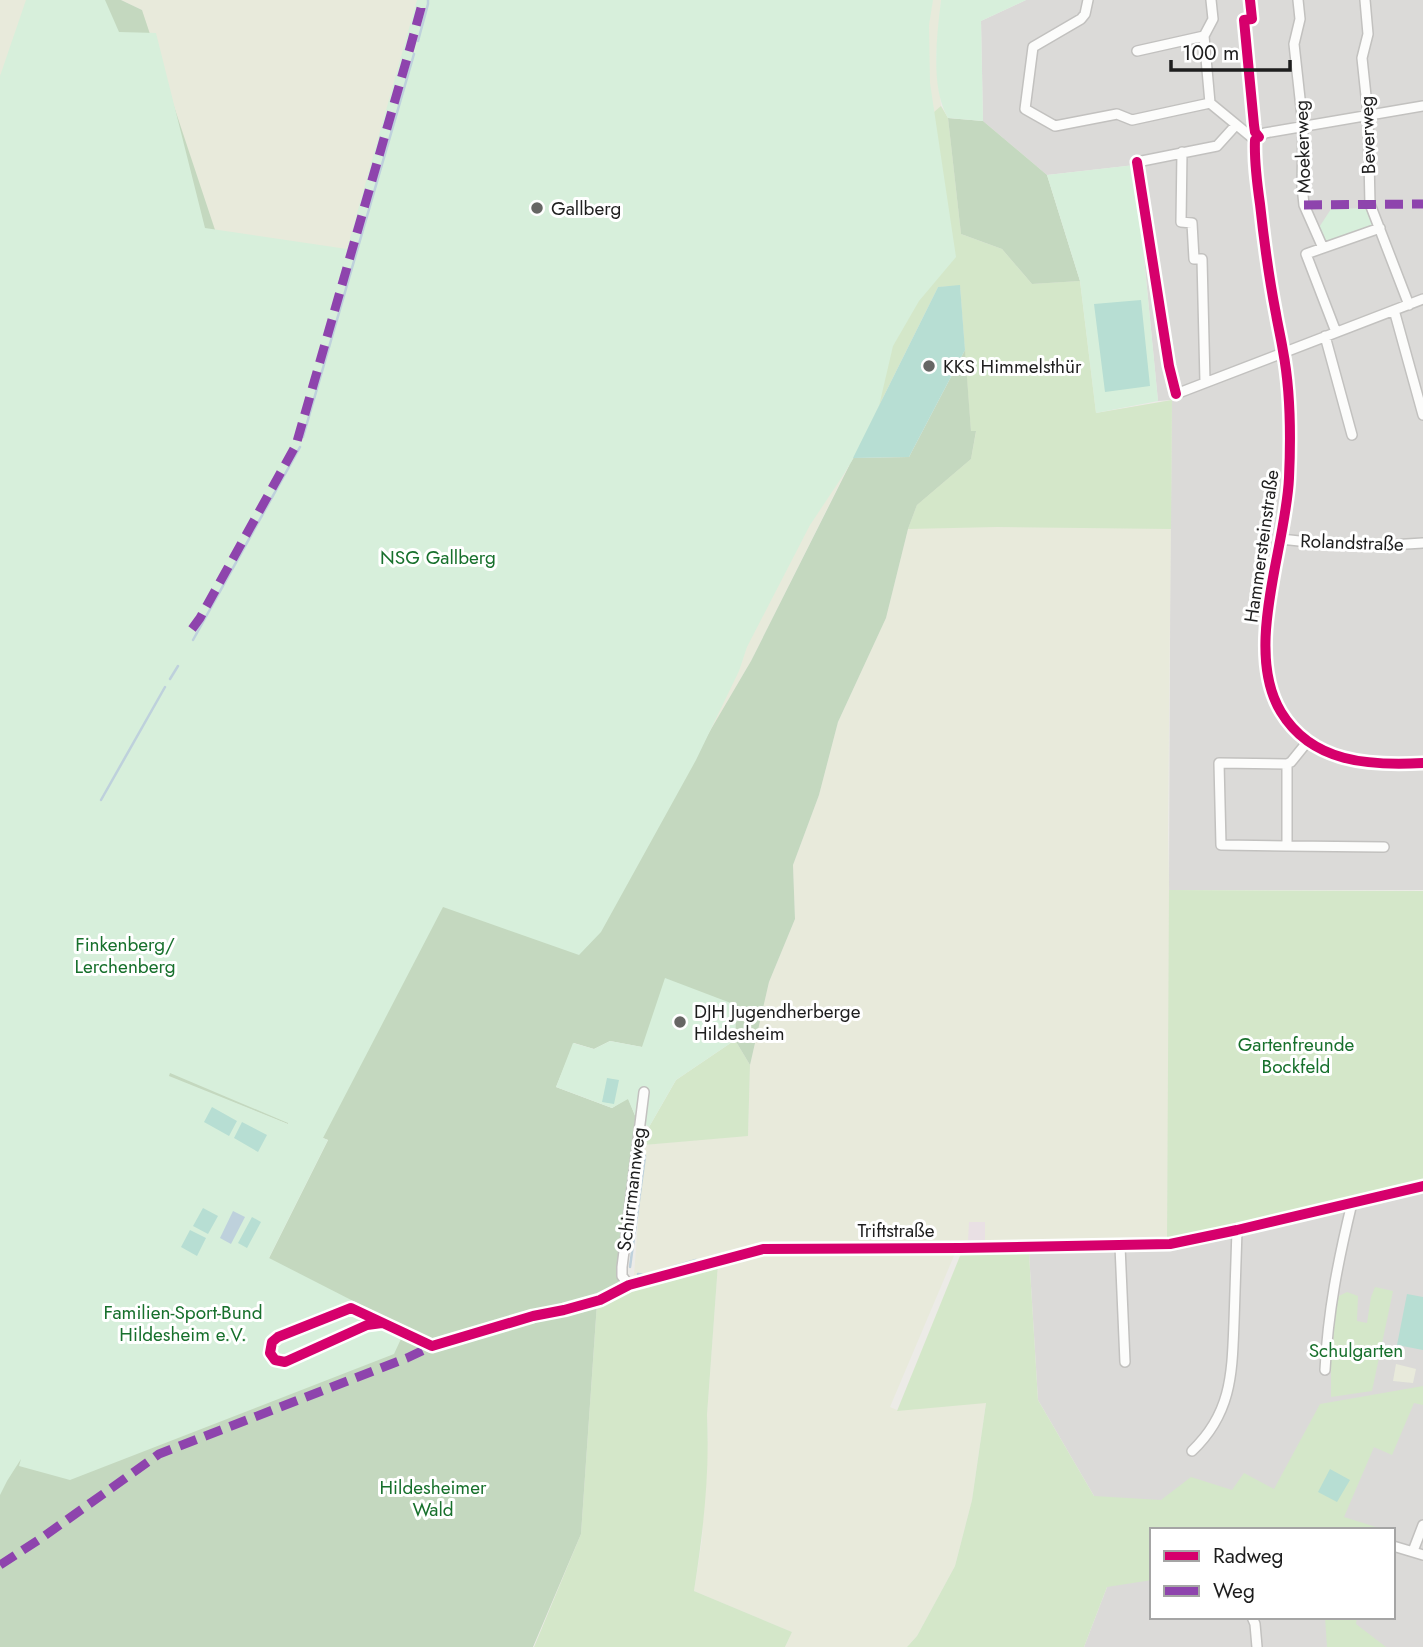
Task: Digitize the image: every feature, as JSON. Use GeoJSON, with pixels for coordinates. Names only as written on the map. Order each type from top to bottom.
{"type":"FeatureCollection","features":[{"type":"Feature","properties":{"kind":"street"},"geometry":{"type":"LineString","coordinates":[[1088,0],[1081,19],[1033,47],[1025,108],[1055,126],[1117,114],[1132,120],[1210,103]]}},
{"type":"Feature","properties":{"kind":"street"},"geometry":{"type":"LineString","coordinates":[[1211,0],[1213,19],[1203,36],[1210,103],[1255,140],[1265,133],[1423,106]]}},
{"type":"Feature","properties":{"kind":"street","name":"Moekerweg"},"geometry":{"type":"LineString","coordinates":[[1298,0],[1300,19],[1294,44],[1303,126],[1302,186],[1304,205],[1323,248]]}},
{"type":"Feature","properties":{"kind":"street","name":"Beverweg"},"geometry":{"type":"LineString","coordinates":[[1365,0],[1368,34],[1362,58],[1368,115],[1370,204],[1409,305]]}},
{"type":"Feature","properties":{"kind":"street"},"geometry":{"type":"LineString","coordinates":[[1137,51],[1203,36]]}},
{"type":"Feature","properties":{"kind":"street"},"geometry":{"type":"LineString","coordinates":[[1137,162],[1217,146],[1236,125]]}},
{"type":"Feature","properties":{"kind":"street","name":"Hammersteinstraße"},"geometry":{"type":"LineString","coordinates":[[1255,140],[1263,231],[1275,313],[1284,352],[1291,419],[1289,491],[1265,637],[1266,667],[1281,712],[1294,728],[1317,748],[1363,763],[1423,763]]}},
{"type":"Feature","properties":{"kind":"street"},"geometry":{"type":"LineString","coordinates":[[1182,152],[1181,222],[1192,223],[1194,259],[1202,259],[1205,382]]}},
{"type":"Feature","properties":{"kind":"street"},"geometry":{"type":"LineString","coordinates":[[1336,332],[1306,254],[1380,228]]}},
{"type":"Feature","properties":{"kind":"street"},"geometry":{"type":"LineString","coordinates":[[1177,394],[1423,299]]}},
{"type":"Feature","properties":{"kind":"street"},"geometry":{"type":"LineString","coordinates":[[1394,310],[1423,415]]}},
{"type":"Feature","properties":{"kind":"street"},"geometry":{"type":"LineString","coordinates":[[1325,336],[1352,435]]}},
{"type":"Feature","properties":{"kind":"street","name":"Rolandstraße"},"geometry":{"type":"LineString","coordinates":[[1281,539],[1376,546],[1423,543]]}},
{"type":"Feature","properties":{"kind":"street"},"geometry":{"type":"LineString","coordinates":[[1308,741],[1287,764],[1219,764],[1221,845],[1384,847]]}},
{"type":"Feature","properties":{"kind":"street"},"geometry":{"type":"LineString","coordinates":[[1287,764],[1287,846]]}},
{"type":"Feature","properties":{"kind":"street","name":"Schirrmannweg"},"geometry":{"type":"LineString","coordinates":[[629,1285],[622,1276],[622,1267],[643,1092]]}},
{"type":"Feature","properties":{"kind":"street","name":"Triftstraße"},"geometry":{"type":"LineString","coordinates":[[382,1323],[367,1325],[285,1362],[275,1360],[270,1353],[272,1342],[278,1337],[351,1308],[432,1346],[533,1316],[600,1300],[629,1285],[763,1249],[1170,1244],[1423,1185]]}},
{"type":"Feature","properties":{"kind":"street"},"geometry":{"type":"LineString","coordinates":[[1325,1370],[1333,1290],[1352,1203]]}},
{"type":"Feature","properties":{"kind":"street"},"geometry":{"type":"LineString","coordinates":[[1192,1451],[1206,1437],[1218,1417],[1232,1371],[1237,1230]]}},
{"type":"Feature","properties":{"kind":"street"},"geometry":{"type":"LineString","coordinates":[[1120,1246],[1125,1362]]}},
{"type":"Feature","properties":{"kind":"street"},"geometry":{"type":"LineString","coordinates":[[1413,1551],[1423,1525]]}},
{"type":"Feature","properties":{"kind":"street"},"geometry":{"type":"LineString","coordinates":[[1395,1546],[1423,1555]]}},
{"type":"Feature","properties":{"kind":"street"},"geometry":{"type":"LineString","coordinates":[[1253,1619],[1257,1647]]}},
{"type":"Feature","properties":{"kind":"shaded area"},"geometry":{"type":"Polygon","coordinates":[[[0,0],[34,0],[0,91],[0,0]]]}},
{"type":"Feature","properties":{"kind":"shaded area"},"geometry":{"type":"Polygon","coordinates":[[[121,0],[490,0],[298,447],[66,635],[142,10],[121,0]]]}},
{"type":"Feature","properties":{"kind":"shaded area"},"geometry":{"type":"Polygon","coordinates":[[[631,0],[941,0],[936,57],[941,106],[948,118],[961,234],[1032,284],[1080,281],[1097,413],[1172,400],[1167,1239],[985,1241],[985,1222],[969,1222],[968,1241],[761,1243],[645,1278],[634,1275],[644,1145],[748,1135],[750,1065],[769,982],[795,919],[793,865],[819,795],[838,722],[886,618],[908,529],[917,505],[976,431],[971,432],[960,285],[938,287],[751,661],[599,920],[631,0]]]}},
{"type":"Feature","properties":{"kind":"shaded area"},"geometry":{"type":"Polygon","coordinates":[[[1026,0],[1423,0],[1423,890],[1169,890],[1171,400],[1158,401],[1135,165],[1047,175],[983,121],[981,21],[1026,0]]]}},
{"type":"Feature","properties":{"kind":"shaded area"},"geometry":{"type":"Polygon","coordinates":[[[1423,1189],[1423,1647],[1084,1647],[1107,1587],[1094,1496],[1038,1400],[1029,1253],[1172,1250],[1423,1189]]]}},
{"type":"Feature","properties":{"kind":"shaded area"},"geometry":{"type":"Polygon","coordinates":[[[968,1222],[985,1222],[985,1241],[968,1241],[968,1222]]]}},
{"type":"Feature","properties":{"kind":"shaded area"},"geometry":{"type":"Polygon","coordinates":[[[956,1251],[890,1407],[897,1410],[986,1402],[972,1500],[955,1566],[917,1636],[907,1647],[785,1647],[792,1632],[694,1591],[702,1539],[707,1415],[718,1264],[762,1253],[956,1251]]]}},
{"type":"Feature","properties":{"kind":"shaded area"},"geometry":{"type":"Polygon","coordinates":[[[1396,1364],[1416,1369],[1413,1383],[1393,1381],[1396,1364]]]}},
{"type":"Feature","properties":{"kind":"green space","name":"NSG Gallberg"},"geometry":{"type":"Polygon","coordinates":[[[26,0],[105,0],[119,32],[156,33],[205,228],[347,249],[417,0],[933,0],[929,25],[930,83],[956,257],[919,301],[893,346],[879,406],[865,439],[810,525],[747,647],[739,671],[696,760],[601,932],[579,955],[443,907],[323,1138],[328,1140],[269,1258],[406,1328],[394,1354],[70,1480],[19,1466],[21,1459],[0,1495],[0,76],[26,0]],[[170,1073],[169,1076],[288,1123],[170,1073]]]}},
{"type":"Feature","properties":{"kind":"green space"},"geometry":{"type":"Polygon","coordinates":[[[34,0],[121,0],[142,10],[228,269],[599,920],[751,661],[853,458],[909,457],[965,350],[971,431],[976,431],[971,459],[917,505],[908,529],[886,618],[838,722],[819,795],[793,865],[795,919],[769,982],[750,1065],[735,1040],[736,1005],[642,1047],[610,1041],[594,1049],[574,1043],[556,1087],[612,1108],[628,1098],[636,1118],[618,1281],[625,1291],[597,1303],[581,1534],[533,1647],[0,1647],[0,91],[34,0]],[[169,1077],[269,1258],[328,1140],[169,1077]]]}},
{"type":"Feature","properties":{"kind":"green space"},"geometry":{"type":"Polygon","coordinates":[[[941,0],[1026,0],[981,21],[983,121],[948,118],[942,105],[936,60],[941,0]]]}},
{"type":"Feature","properties":{"kind":"green space"},"geometry":{"type":"Polygon","coordinates":[[[941,106],[948,118],[961,234],[1002,249],[1032,284],[1080,281],[1096,413],[1172,400],[1171,529],[908,529],[917,505],[971,459],[976,432],[971,432],[960,286],[938,287],[849,466],[700,415],[892,148],[941,106]]]}},
{"type":"Feature","properties":{"kind":"green space"},"geometry":{"type":"Polygon","coordinates":[[[948,118],[983,121],[1047,175],[1080,281],[1032,284],[1002,249],[961,234],[948,118]]]}},
{"type":"Feature","properties":{"kind":"green space"},"geometry":{"type":"Polygon","coordinates":[[[1135,165],[1158,401],[1096,413],[1080,281],[1047,175],[1135,165]]]}},
{"type":"Feature","properties":{"kind":"green space"},"geometry":{"type":"Polygon","coordinates":[[[1367,208],[1374,224],[1325,243],[1318,229],[1331,209],[1367,208]]]}},
{"type":"Feature","properties":{"kind":"green space"},"geometry":{"type":"Polygon","coordinates":[[[960,285],[965,350],[909,457],[853,458],[938,287],[960,285]]]}},
{"type":"Feature","properties":{"kind":"green space"},"geometry":{"type":"Polygon","coordinates":[[[1141,300],[1150,386],[1105,392],[1094,304],[1141,300]]]}},
{"type":"Feature","properties":{"kind":"green space","name":"Gartenfreunde Bockfeld"},"geometry":{"type":"Polygon","coordinates":[[[1169,890],[1423,891],[1423,1181],[1236,1229],[1167,1239],[1169,890]]]}},
{"type":"Feature","properties":{"kind":"green space"},"geometry":{"type":"Polygon","coordinates":[[[665,978],[736,1005],[735,1040],[676,1080],[649,1127],[636,1118],[628,1099],[612,1108],[556,1087],[573,1043],[594,1049],[610,1041],[642,1047],[665,978]]]}},
{"type":"Feature","properties":{"kind":"green space"},"geometry":{"type":"Polygon","coordinates":[[[735,1040],[750,1065],[748,1136],[644,1145],[649,1127],[676,1080],[735,1040]]]}},
{"type":"Feature","properties":{"kind":"green space"},"geometry":{"type":"Polygon","coordinates":[[[607,1078],[619,1080],[614,1104],[602,1102],[607,1078]]]}},
{"type":"Feature","properties":{"kind":"green space"},"geometry":{"type":"Polygon","coordinates":[[[212,1107],[237,1121],[229,1136],[204,1122],[212,1107]]]}},
{"type":"Feature","properties":{"kind":"green space"},"geometry":{"type":"Polygon","coordinates":[[[242,1122],[267,1135],[258,1152],[234,1138],[242,1122]]]}},
{"type":"Feature","properties":{"kind":"green space"},"geometry":{"type":"Polygon","coordinates":[[[203,1208],[218,1216],[208,1234],[193,1226],[203,1208]]]}},
{"type":"Feature","properties":{"kind":"green space"},"geometry":{"type":"Polygon","coordinates":[[[252,1217],[261,1222],[247,1248],[238,1243],[252,1217]]]}},
{"type":"Feature","properties":{"kind":"green space"},"geometry":{"type":"Polygon","coordinates":[[[190,1230],[206,1238],[197,1256],[181,1247],[190,1230]]]}},
{"type":"Feature","properties":{"kind":"green space"},"geometry":{"type":"Polygon","coordinates":[[[962,1251],[1029,1253],[1038,1400],[1094,1496],[1161,1500],[1191,1477],[1232,1490],[1244,1473],[1274,1489],[1320,1404],[1423,1386],[1423,1405],[1414,1403],[1392,1455],[1374,1447],[1344,1517],[1376,1528],[1150,1528],[1150,1580],[1107,1587],[1084,1647],[907,1647],[917,1636],[955,1566],[972,1500],[986,1403],[897,1411],[962,1251]]]}},
{"type":"Feature","properties":{"kind":"green space"},"geometry":{"type":"Polygon","coordinates":[[[718,1264],[707,1415],[705,1503],[694,1591],[792,1632],[785,1647],[534,1647],[581,1534],[597,1303],[625,1291],[718,1264]]]}},
{"type":"Feature","properties":{"kind":"green space","name":"Schulgarten"},"geometry":{"type":"Polygon","coordinates":[[[1375,1287],[1393,1291],[1372,1391],[1331,1397],[1331,1351],[1337,1297],[1347,1292],[1358,1296],[1357,1321],[1367,1323],[1375,1287]]]}},
{"type":"Feature","properties":{"kind":"green space"},"geometry":{"type":"Polygon","coordinates":[[[1407,1294],[1423,1297],[1423,1350],[1397,1345],[1407,1294]]]}},
{"type":"Feature","properties":{"kind":"green space"},"geometry":{"type":"Polygon","coordinates":[[[1330,1469],[1350,1480],[1337,1502],[1318,1492],[1330,1469]]]}},
{"type":"Feature","properties":{"kind":"green space"},"geometry":{"type":"Polygon","coordinates":[[[1325,1619],[1357,1619],[1356,1624],[1386,1647],[1327,1647],[1325,1619]]]}},
{"type":"Feature","properties":{"kind":"water"},"geometry":{"type":"Polygon","coordinates":[[[233,1211],[245,1217],[231,1244],[220,1238],[233,1211]]]}},
{"type":"Feature","properties":{"kind":"waterway"},"geometry":{"type":"LineString","coordinates":[[418,41],[428,0]]}},
{"type":"Feature","properties":{"kind":"waterway"},"geometry":{"type":"LineString","coordinates":[[303,437],[414,54]]}},
{"type":"Feature","properties":{"kind":"waterway"},"geometry":{"type":"LineString","coordinates":[[193,640],[300,447]]}},
{"type":"Feature","properties":{"kind":"waterway"},"geometry":{"type":"LineString","coordinates":[[170,679],[178,666]]}},
{"type":"Feature","properties":{"kind":"waterway"},"geometry":{"type":"LineString","coordinates":[[101,800],[165,687]]}},
{"type":"Feature","properties":{"kind":"waterway"},"geometry":{"type":"LineString","coordinates":[[630,1267],[645,1156]]}},
{"type":"Feature","properties":{"kind":"waterway"},"geometry":{"type":"LineString","coordinates":[[638,1274],[645,1275],[696,1260]]}},
{"type":"Feature","properties":{"kind":"marked path"},"geometry":{"type":"LineString","coordinates":[[192,629],[296,445],[410,48],[421,0]]}},
{"type":"Feature","properties":{"kind":"marked path"},"geometry":{"type":"LineString","coordinates":[[1304,205],[1423,204]]}},
{"type":"Feature","properties":{"kind":"marked path"},"geometry":{"type":"LineString","coordinates":[[0,1565],[159,1454],[432,1346]]}},
{"type":"Feature","properties":{"kind":"cycle path"},"geometry":{"type":"LineString","coordinates":[[1250,0],[1252,19],[1244,20],[1254,125],[1259,137]]}},
{"type":"Feature","properties":{"kind":"cycle path"},"geometry":{"type":"LineString","coordinates":[[1255,140],[1263,232],[1286,367],[1290,414],[1286,506],[1266,629],[1270,687],[1281,712],[1294,729],[1309,742],[1326,751],[1363,762],[1423,763]]}},
{"type":"Feature","properties":{"kind":"cycle path"},"geometry":{"type":"LineString","coordinates":[[1137,162],[1169,366],[1176,394]]}},
{"type":"Feature","properties":{"kind":"cycle path"},"geometry":{"type":"LineString","coordinates":[[382,1323],[367,1325],[285,1362],[275,1360],[270,1353],[272,1342],[278,1337],[351,1308],[432,1346],[533,1316],[600,1300],[629,1285],[763,1249],[1170,1244],[1423,1186]]}},
{"type":"Feature","properties":{"kind":"place","name":"Gallberg"},"geometry":{"type":"Point","coordinates":[537,208]}},
{"type":"Feature","properties":{"kind":"place","name":"KKS Himmelsthür"},"geometry":{"type":"Point","coordinates":[929,366]}},
{"type":"Feature","properties":{"kind":"place","name":"DJH Jugendherberge Hildesheim"},"geometry":{"type":"Point","coordinates":[680,1022]}},
{"type":"Feature","properties":{"kind":"park label","name":"Finkenberg/ Lerchenberg"},"geometry":{"type":"Point","coordinates":[125,955]}},
{"type":"Feature","properties":{"kind":"park label","name":"Familien-Sport-Bund Hildesheim e.V."},"geometry":{"type":"Point","coordinates":[183,1323]}},
{"type":"Feature","properties":{"kind":"park label","name":"Hildesheimer Wald"},"geometry":{"type":"Point","coordinates":[433,1498]}}]}
